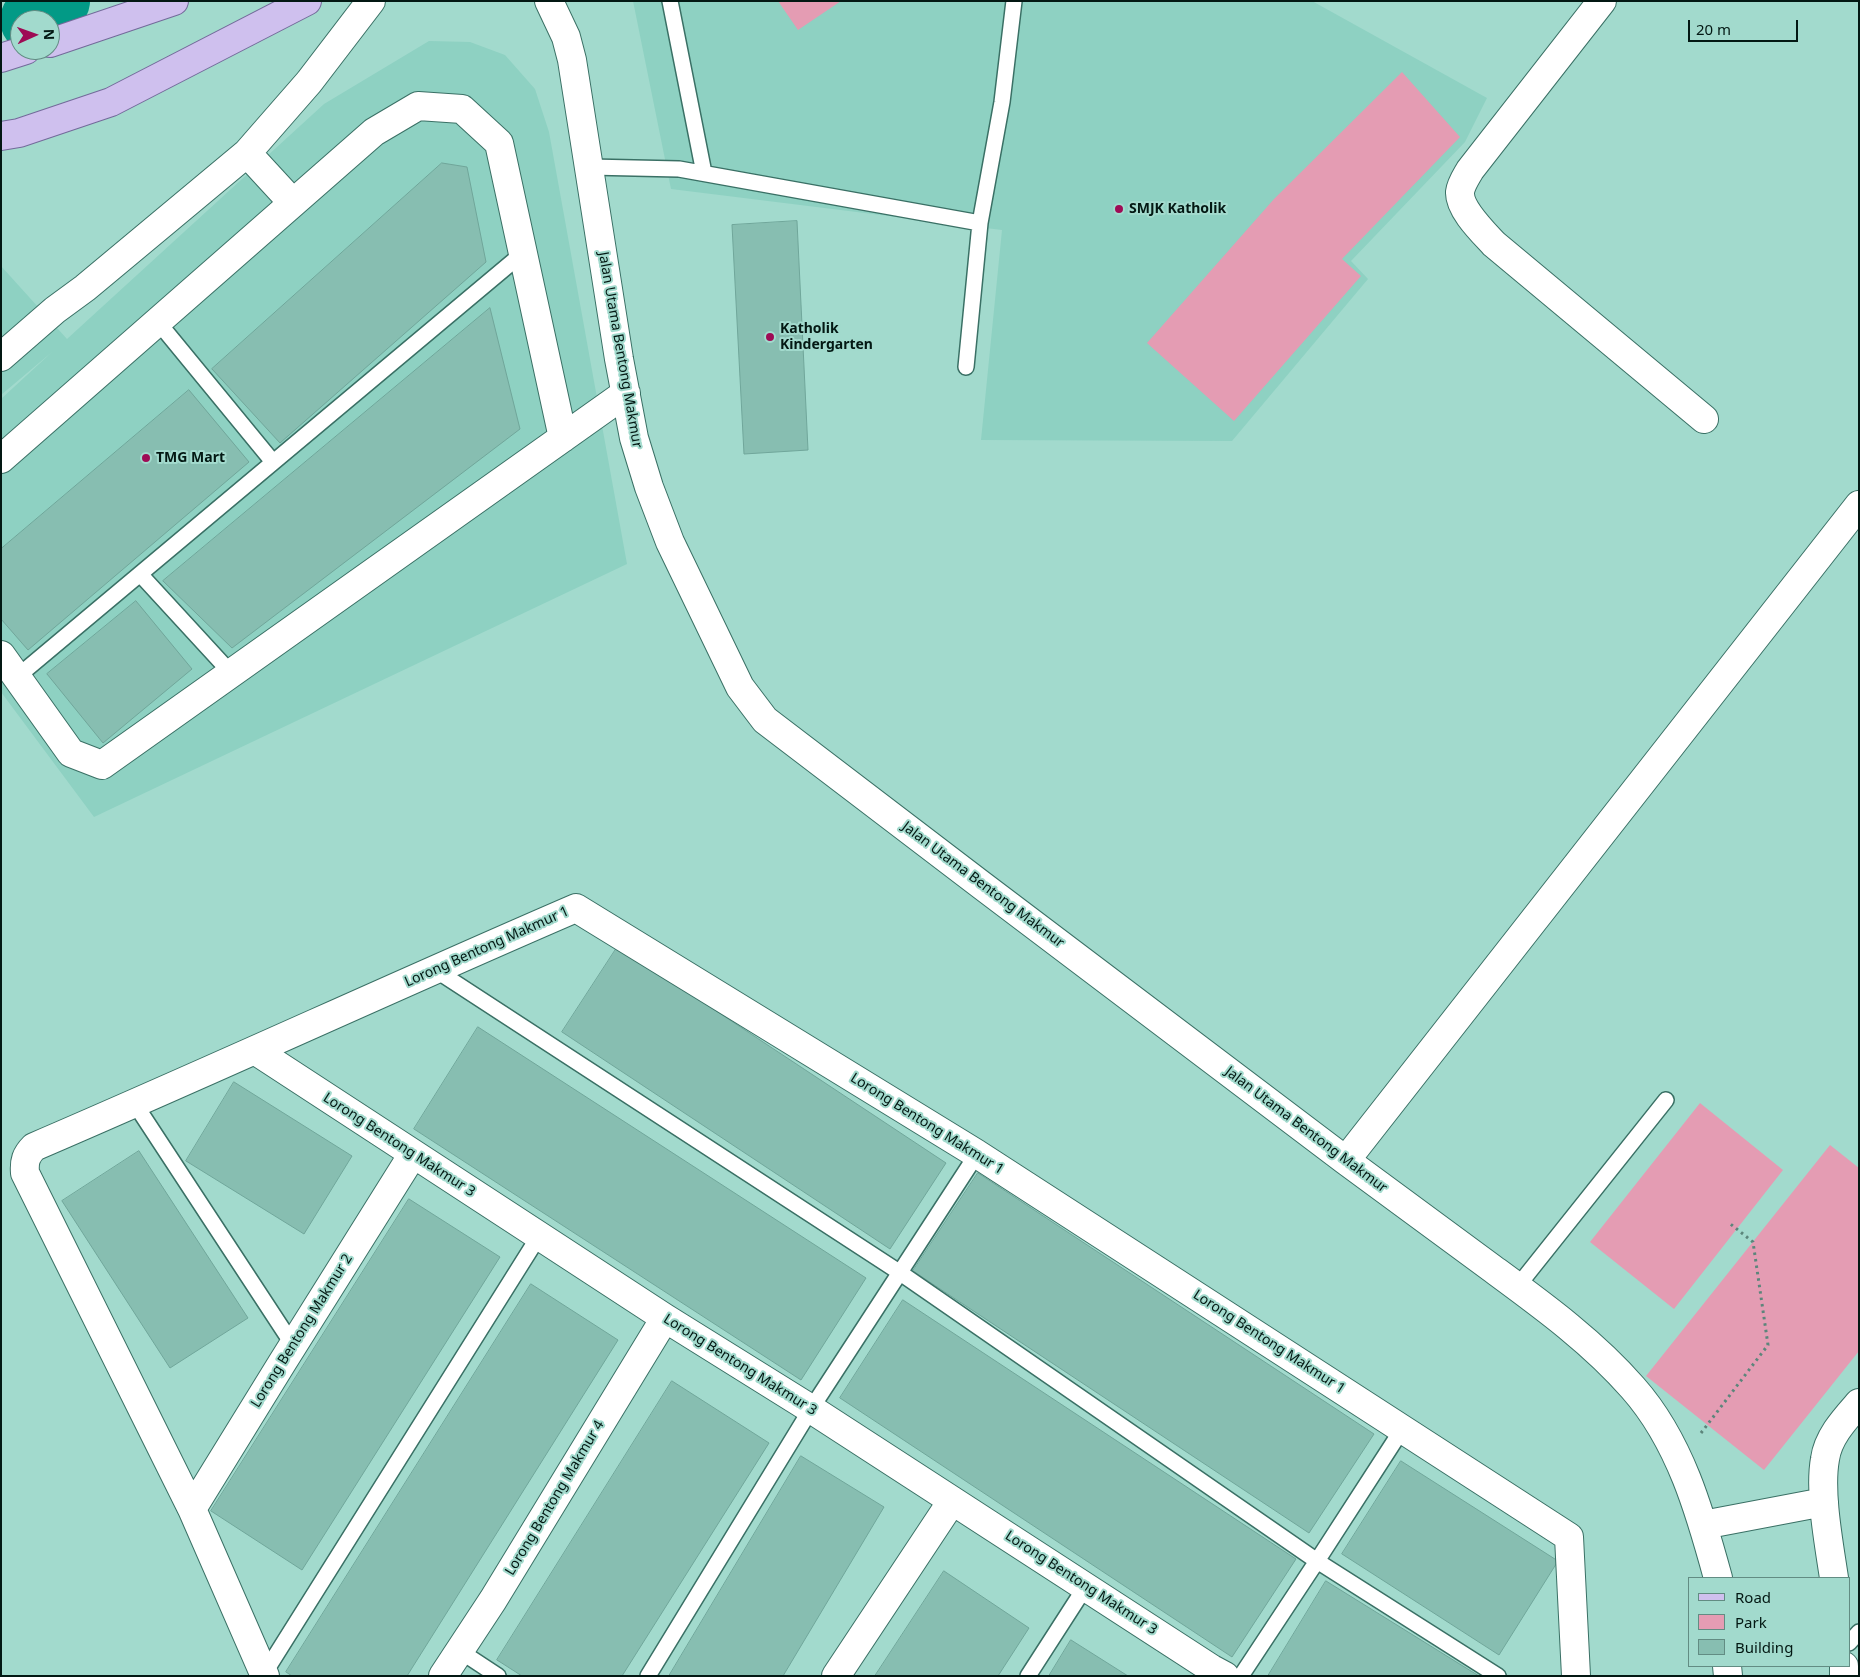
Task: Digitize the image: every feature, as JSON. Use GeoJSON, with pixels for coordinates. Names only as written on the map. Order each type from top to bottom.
{"type":"FeatureCollection","features":[{"type":"Feature","properties":{"kind":"main road"},"geometry":{"type":"LineString","coordinates":[[60,40],[174,1]]}},
{"type":"Feature","properties":{"kind":"main road"},"geometry":{"type":"LineString","coordinates":[[1,136],[19,133],[111,102],[307,1]]}},
{"type":"Feature","properties":{"kind":"street"},"geometry":{"type":"LineString","coordinates":[[1,357],[55,310],[85,288],[247,153],[309,82],[371,1]]}},
{"type":"Feature","properties":{"kind":"street","name":"Jalan Utama Bentong Makmur"},"geometry":{"type":"LineString","coordinates":[[549,1],[566,37],[572,60],[634,438],[649,488],[670,542],[740,687],[765,720],[1346,1160],[1546,1308],[1599,1354],[1634,1389],[1658,1423],[1679,1461],[1703,1525],[1718,1577]]}},
{"type":"Feature","properties":{"kind":"street"},"geometry":{"type":"LineString","coordinates":[[1602,1],[1470,170],[1460,191],[1461,201],[1479,228],[1494,244],[1704,419]]}},
{"type":"Feature","properties":{"kind":"street"},"geometry":{"type":"LineString","coordinates":[[1,459],[374,132],[418,106],[462,109],[499,143],[562,438]]}},
{"type":"Feature","properties":{"kind":"street"},"geometry":{"type":"LineString","coordinates":[[247,153],[294,203]]}},
{"type":"Feature","properties":{"kind":"street"},"geometry":{"type":"LineString","coordinates":[[1,655],[71,752],[102,765],[626,393]]}},
{"type":"Feature","properties":{"kind":"street"},"geometry":{"type":"LineString","coordinates":[[1346,1160],[1858,506]]}},
{"type":"Feature","properties":{"kind":"street","name":"Lorong Bentong Makmur 1"},"geometry":{"type":"LineString","coordinates":[[265,1675],[192,1509],[24,1173],[27,1154],[34,1147],[136,1104],[576,908],[977,1154],[1569,1537],[1576,1676]]}},
{"type":"Feature","properties":{"kind":"street","name":"Lorong Bentong Makmur 3"},"geometry":{"type":"LineString","coordinates":[[256,1051],[665,1318],[812,1409],[1086,1586],[1215,1674]]}},
{"type":"Feature","properties":{"kind":"street","name":"Lorong Bentong Makmur 2"},"geometry":{"type":"LineString","coordinates":[[192,1509],[292,1345],[413,1154]]}},
{"type":"Feature","properties":{"kind":"street","name":"Lorong Bentong Makmur 4"},"geometry":{"type":"LineString","coordinates":[[443,1676],[498,1592],[665,1318]]}},
{"type":"Feature","properties":{"kind":"street"},"geometry":{"type":"LineString","coordinates":[[1834,1577],[1824,1502],[1825,1458],[1830,1444],[1844,1420],[1859,1403]]}},
{"type":"Feature","properties":{"kind":"street"},"geometry":{"type":"LineString","coordinates":[[836,1676],[952,1501]]}},
{"type":"Feature","properties":{"kind":"street"},"geometry":{"type":"LineString","coordinates":[[1703,1525],[1824,1502]]}},
{"type":"Feature","properties":{"kind":"lane"},"geometry":{"type":"LineString","coordinates":[[670,1],[704,173]]}},
{"type":"Feature","properties":{"kind":"lane"},"geometry":{"type":"LineString","coordinates":[[966,367],[980,223],[1002,102],[1014,1]]}},
{"type":"Feature","properties":{"kind":"lane"},"geometry":{"type":"LineString","coordinates":[[590,168],[679,169],[980,223]]}},
{"type":"Feature","properties":{"kind":"lane"},"geometry":{"type":"LineString","coordinates":[[17,677],[522,253]]}},
{"type":"Feature","properties":{"kind":"lane"},"geometry":{"type":"LineString","coordinates":[[158,322],[273,462]]}},
{"type":"Feature","properties":{"kind":"lane"},"geometry":{"type":"LineString","coordinates":[[140,574],[231,673]]}},
{"type":"Feature","properties":{"kind":"lane"},"geometry":{"type":"LineString","coordinates":[[434,970],[899,1272],[1317,1561],[1498,1676]]}},
{"type":"Feature","properties":{"kind":"lane"},"geometry":{"type":"LineString","coordinates":[[1517,1287],[1666,1100]]}},
{"type":"Feature","properties":{"kind":"lane"},"geometry":{"type":"LineString","coordinates":[[136,1104],[292,1345]]}},
{"type":"Feature","properties":{"kind":"lane"},"geometry":{"type":"LineString","coordinates":[[648,1676],[812,1409],[977,1154]]}},
{"type":"Feature","properties":{"kind":"lane"},"geometry":{"type":"LineString","coordinates":[[265,1675],[539,1236]]}},
{"type":"Feature","properties":{"kind":"lane"},"geometry":{"type":"LineString","coordinates":[[1240,1676],[1403,1428]]}},
{"type":"Feature","properties":{"kind":"lane"},"geometry":{"type":"LineString","coordinates":[[1028,1676],[1086,1586]]}},
{"type":"Feature","properties":{"kind":"lane"},"geometry":{"type":"LineString","coordinates":[[1850,1643],[1859,1632]]}},
{"type":"Feature","properties":{"kind":"lane"},"geometry":{"type":"LineString","coordinates":[[460,1651],[498,1676]]}},
{"type":"Feature","properties":{"kind":"path"},"geometry":{"type":"LineString","coordinates":[[1679,1461],[1768,1345],[1753,1242],[1728,1222]]}},
{"type":"Feature","properties":{"kind":"shaded area","name":"SMJK Katholik"},"geometry":{"type":"Polygon","coordinates":[[[633,1],[1312,1],[1487,98],[1465,142],[1351,261],[1368,279],[1232,441],[981,440],[1002,230],[671,189],[633,1]]]}},
{"type":"Feature","properties":{"kind":"shaded area"},"geometry":{"type":"Polygon","coordinates":[[[429,41],[470,42],[505,55],[535,89],[549,132],[627,564],[94,817],[1,692],[1,399],[52,352],[1,395],[1,266],[67,339],[324,104],[429,41]]]}},
{"type":"Feature","properties":{"kind":"green space"},"geometry":{"type":"Polygon","coordinates":[[[778,1],[841,1],[798,30],[778,1]]]}},
{"type":"Feature","properties":{"kind":"green space"},"geometry":{"type":"Polygon","coordinates":[[[1402,72],[1460,137],[1342,259],[1361,276],[1234,421],[1147,343],[1274,199],[1402,72]]]}},
{"type":"Feature","properties":{"kind":"green space"},"geometry":{"type":"Polygon","coordinates":[[[1700,1103],[1783,1170],[1674,1309],[1590,1242],[1700,1103]]]}},
{"type":"Feature","properties":{"kind":"green space"},"geometry":{"type":"Polygon","coordinates":[[[1830,1145],[1859,1168],[1859,1351],[1764,1470],[1646,1376],[1830,1145]]]}},
{"type":"Feature","properties":{"kind":"building"},"geometry":{"type":"Polygon","coordinates":[[[442,163],[467,167],[486,262],[280,443],[212,369],[442,163]]]}},
{"type":"Feature","properties":{"kind":"building","name":"Katholik Kindergarten"},"geometry":{"type":"Polygon","coordinates":[[[797,221],[808,450],[744,454],[732,225],[797,221]]]}},
{"type":"Feature","properties":{"kind":"building"},"geometry":{"type":"Polygon","coordinates":[[[490,308],[520,429],[232,648],[163,581],[490,308]]]}},
{"type":"Feature","properties":{"kind":"building"},"geometry":{"type":"Polygon","coordinates":[[[189,390],[249,462],[28,650],[1,619],[1,549],[189,390]]]}},
{"type":"Feature","properties":{"kind":"building"},"geometry":{"type":"Polygon","coordinates":[[[136,601],[192,669],[103,743],[47,674],[136,601]]]}},
{"type":"Feature","properties":{"kind":"building"},"geometry":{"type":"Polygon","coordinates":[[[618,946],[946,1163],[890,1249],[562,1032],[618,946]]]}},
{"type":"Feature","properties":{"kind":"building"},"geometry":{"type":"Polygon","coordinates":[[[478,1027],[866,1278],[801,1380],[414,1129],[478,1027]]]}},
{"type":"Feature","properties":{"kind":"building"},"geometry":{"type":"Polygon","coordinates":[[[234,1082],[352,1156],[304,1234],[186,1161],[234,1082]]]}},
{"type":"Feature","properties":{"kind":"building"},"geometry":{"type":"Polygon","coordinates":[[[139,1151],[248,1318],[170,1368],[62,1201],[139,1151]]]}},
{"type":"Feature","properties":{"kind":"building"},"geometry":{"type":"Polygon","coordinates":[[[978,1173],[1374,1434],[1309,1533],[913,1271],[978,1173]]]}},
{"type":"Feature","properties":{"kind":"building"},"geometry":{"type":"Polygon","coordinates":[[[409,1199],[500,1257],[302,1570],[211,1511],[409,1199]]]}},
{"type":"Feature","properties":{"kind":"building"},"geometry":{"type":"Polygon","coordinates":[[[531,1284],[618,1340],[407,1676],[292,1676],[286,1672],[531,1284]]]}},
{"type":"Feature","properties":{"kind":"building"},"geometry":{"type":"Polygon","coordinates":[[[903,1300],[1296,1559],[1232,1657],[840,1398],[903,1300]]]}},
{"type":"Feature","properties":{"kind":"building"},"geometry":{"type":"Polygon","coordinates":[[[672,1381],[769,1443],[622,1676],[522,1676],[497,1660],[672,1381]]]}},
{"type":"Feature","properties":{"kind":"building"},"geometry":{"type":"Polygon","coordinates":[[[801,1456],[884,1507],[783,1676],[669,1676],[801,1456]]]}},
{"type":"Feature","properties":{"kind":"building"},"geometry":{"type":"Polygon","coordinates":[[[1401,1461],[1558,1561],[1499,1655],[1342,1554],[1401,1461]]]}},
{"type":"Feature","properties":{"kind":"building"},"geometry":{"type":"Polygon","coordinates":[[[944,1571],[1029,1628],[998,1676],[875,1676],[944,1571]]]}},
{"type":"Feature","properties":{"kind":"building"},"geometry":{"type":"Polygon","coordinates":[[[1326,1581],[1479,1676],[1268,1676],[1326,1581]]]}},
{"type":"Feature","properties":{"kind":"building"},"geometry":{"type":"Polygon","coordinates":[[[1071,1640],[1128,1676],[1049,1676],[1071,1640]]]}},
{"type":"Feature","properties":{"kind":"waterway"},"geometry":{"type":"LineString","coordinates":[[46,10],[57,1]]}},
{"type":"Feature","properties":{"kind":"place","name":"SMJK Katholik"},"geometry":{"type":"Point","coordinates":[1119,209]}},
{"type":"Feature","properties":{"kind":"place","name":"Katholik Kindergarten"},"geometry":{"type":"Point","coordinates":[770,337]}},
{"type":"Feature","properties":{"kind":"place","name":"TMG Mart"},"geometry":{"type":"Point","coordinates":[146,458]}}]}
